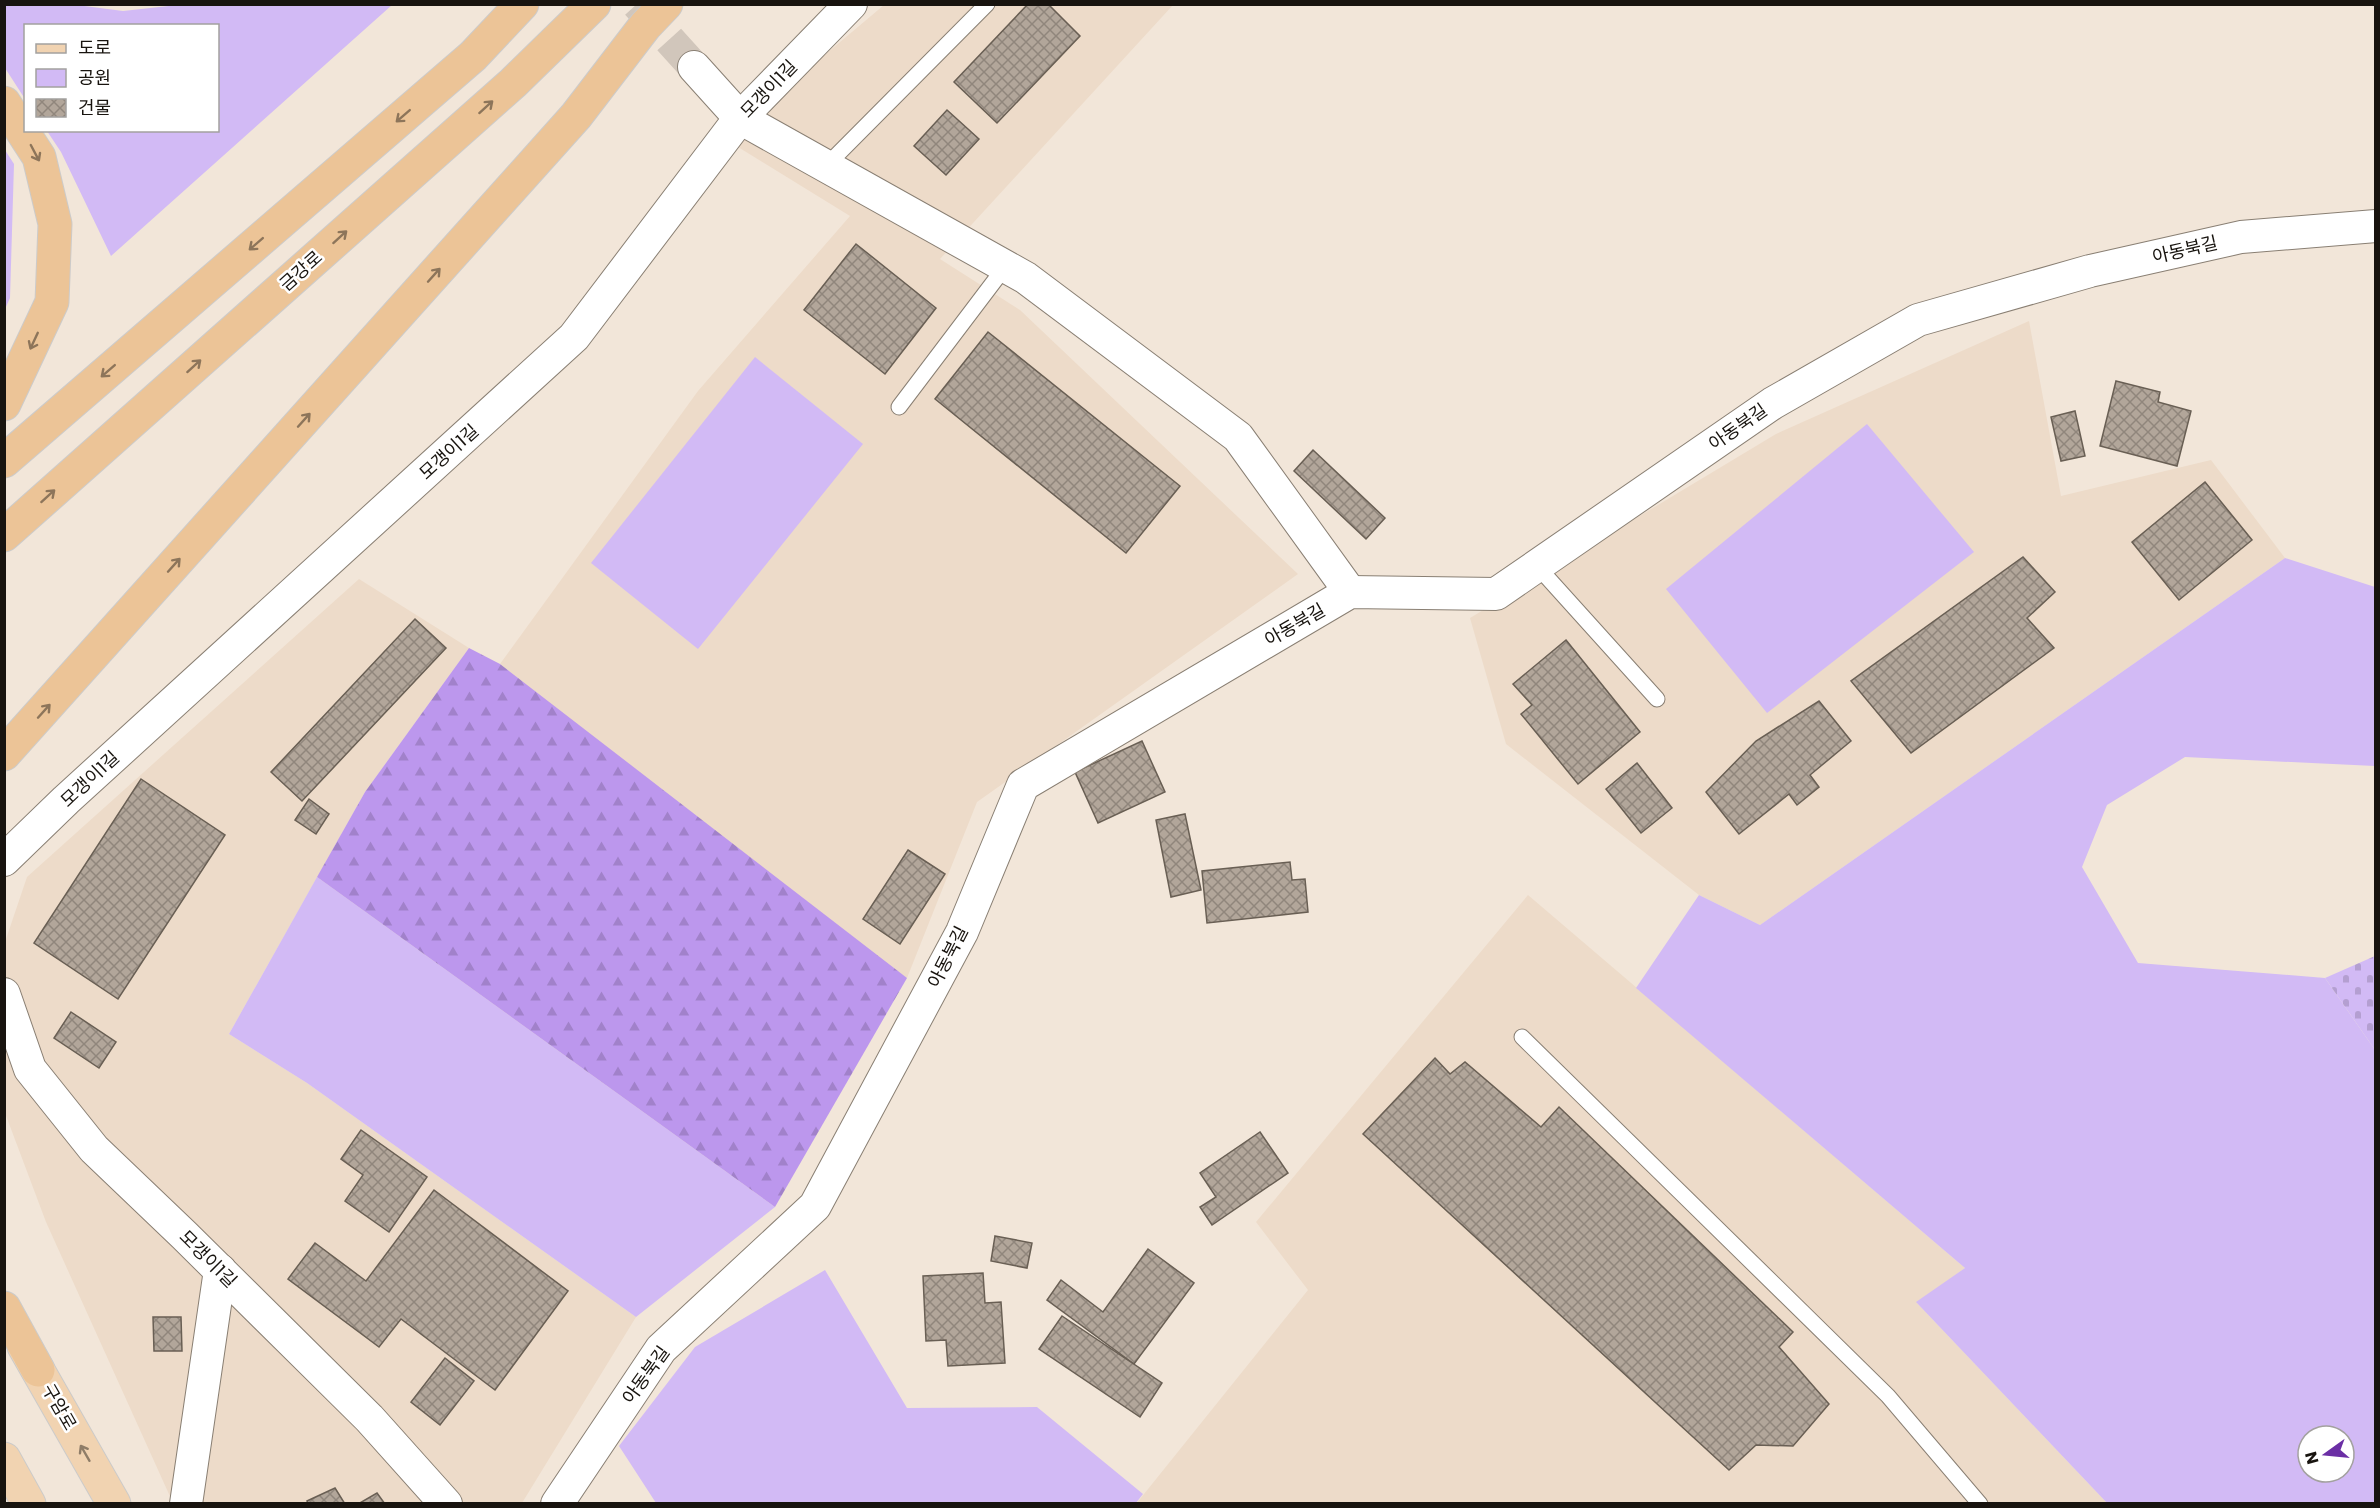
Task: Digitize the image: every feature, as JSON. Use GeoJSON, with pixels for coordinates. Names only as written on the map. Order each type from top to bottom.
{"type":"FeatureCollection","features":[{"type":"Feature","properties":{"kind":"highway"},"geometry":{"type":"LineString","coordinates":[[4,461],[473,56],[522,4]]}},
{"type":"Feature","properties":{"kind":"highway","name":"금강로"},"geometry":{"type":"LineString","coordinates":[[4,535],[513,83],[594,4]]}},
{"type":"Feature","properties":{"kind":"highway"},"geometry":{"type":"LineString","coordinates":[[7,753],[576,116],[645,26],[666,4]]}},
{"type":"Feature","properties":{"kind":"highway"},"geometry":{"type":"LineString","coordinates":[[4,103],[39,157],[55,224],[52,302],[4,404]]}},
{"type":"Feature","properties":{"kind":"highway"},"geometry":{"type":"LineString","coordinates":[[4,1309],[38,1370]]}},
{"type":"Feature","properties":{"kind":"main road","name":"구암로"},"geometry":{"type":"LineString","coordinates":[[38,1370],[114,1503]]}},
{"type":"Feature","properties":{"kind":"main road"},"geometry":{"type":"LineString","coordinates":[[4,1459],[29,1503]]}},
{"type":"Feature","properties":{"kind":"street","name":"모갱이1길"},"geometry":{"type":"LineString","coordinates":[[4,860],[66,800],[574,337],[740,118],[851,4]]}},
{"type":"Feature","properties":{"kind":"street"},"geometry":{"type":"LineString","coordinates":[[694,67],[740,118],[1026,279],[1238,437],[1350,592]]}},
{"type":"Feature","properties":{"kind":"street","name":"아동북길"},"geometry":{"type":"LineString","coordinates":[[557,1503],[661,1349],[815,1206],[962,932],[1023,785],[1350,592],[1496,594],[1773,403],[1918,320],[2090,272],[2241,237],[2376,226]]}},
{"type":"Feature","properties":{"kind":"street","name":"모갱이1길"},"geometry":{"type":"LineString","coordinates":[[4,993],[30,1069],[94,1149],[369,1418],[446,1503]]}},
{"type":"Feature","properties":{"kind":"street"},"geometry":{"type":"LineString","coordinates":[[186,1503],[220,1270]]}},
{"type":"Feature","properties":{"kind":"lane"},"geometry":{"type":"LineString","coordinates":[[826,166],[987,4]]}},
{"type":"Feature","properties":{"kind":"lane"},"geometry":{"type":"LineString","coordinates":[[899,407],[1005,267]]}},
{"type":"Feature","properties":{"kind":"lane"},"geometry":{"type":"LineString","coordinates":[[1537,566],[1657,699]]}},
{"type":"Feature","properties":{"kind":"lane"},"geometry":{"type":"LineString","coordinates":[[1522,1037],[1888,1396],[1980,1503]]}},
{"type":"Feature","properties":{"kind":"shaded area"},"geometry":{"type":"Polygon","coordinates":[[[884,5],[1173,5],[940,259],[1020,310],[1298,574],[977,802],[907,978],[829,926],[500,664],[698,391],[850,216],[725,139],[884,5]]]}},
{"type":"Feature","properties":{"kind":"shaded area"},"geometry":{"type":"Polygon","coordinates":[[[2029,321],[2061,496],[2211,460],[2285,558],[1760,925],[1699,895],[1506,744],[1470,618],[1776,434],[2029,321]]]}},
{"type":"Feature","properties":{"kind":"shaded area"},"geometry":{"type":"Polygon","coordinates":[[[359,579],[469,648],[365,792],[229,1034],[307,1083],[636,1317],[522,1503],[173,1503],[46,1222],[5,1113],[5,942],[27,877],[359,579]]]}},
{"type":"Feature","properties":{"kind":"shaded area"},"geometry":{"type":"Polygon","coordinates":[[[1528,895],[1965,1268],[1917,1303],[2107,1503],[1136,1504],[1308,1290],[1256,1222],[1528,895]]]}},
{"type":"Feature","properties":{"kind":"green space"},"geometry":{"type":"Polygon","coordinates":[[[69,4],[123,11],[187,4],[392,5],[111,256],[61,152],[48,132],[219,132],[219,24],[24,24],[24,97],[5,68],[5,5],[69,4]]]}},
{"type":"Feature","properties":{"kind":"green space"},"geometry":{"type":"Polygon","coordinates":[[[5,150],[14,164],[10,298],[5,309],[5,150]]]}},
{"type":"Feature","properties":{"kind":"green space"},"geometry":{"type":"Polygon","coordinates":[[[755,357],[863,444],[698,649],[591,563],[755,357]]]}},
{"type":"Feature","properties":{"kind":"green space"},"geometry":{"type":"Polygon","coordinates":[[[1867,424],[1974,552],[1767,713],[1666,589],[1867,424]]]}},
{"type":"Feature","properties":{"kind":"green space"},"geometry":{"type":"Polygon","coordinates":[[[2285,558],[2375,587],[2375,766],[2185,757],[2107,805],[2082,867],[2138,963],[2325,978],[2375,1050],[2375,1503],[2107,1503],[1916,1302],[1965,1268],[1636,988],[1699,895],[1760,925],[2285,558]]]}},
{"type":"Feature","properties":{"kind":"green space"},"geometry":{"type":"Polygon","coordinates":[[[469,648],[500,664],[907,978],[775,1207],[317,877],[365,792],[469,648]]]}},
{"type":"Feature","properties":{"kind":"green space"},"geometry":{"type":"Polygon","coordinates":[[[317,877],[775,1207],[636,1317],[307,1083],[229,1034],[317,877]]]}},
{"type":"Feature","properties":{"kind":"green space"},"geometry":{"type":"Polygon","coordinates":[[[2375,956],[2375,1050],[2325,978],[2375,956]]]}},
{"type":"Feature","properties":{"kind":"green space"},"geometry":{"type":"Polygon","coordinates":[[[825,1270],[907,1408],[1037,1407],[1143,1494],[1136,1503],[656,1503],[619,1446],[695,1347],[825,1270]]]}},
{"type":"Feature","properties":{"kind":"building"},"geometry":{"type":"Polygon","coordinates":[[[1028,4],[1048,4],[1080,36],[997,123],[954,82],[1028,4]]]}},
{"type":"Feature","properties":{"kind":"building"},"geometry":{"type":"Polygon","coordinates":[[[947,110],[979,139],[946,175],[914,146],[947,110]]]}},
{"type":"Feature","properties":{"kind":"building"},"geometry":{"type":"Polygon","coordinates":[[[856,244],[936,308],[885,374],[804,310],[856,244]]]}},
{"type":"Feature","properties":{"kind":"building"},"geometry":{"type":"Polygon","coordinates":[[[988,332],[1180,486],[1126,553],[935,399],[988,332]]]}},
{"type":"Feature","properties":{"kind":"building"},"geometry":{"type":"Polygon","coordinates":[[[2116,381],[2160,392],[2158,402],[2191,411],[2177,466],[2100,446],[2116,381]]]}},
{"type":"Feature","properties":{"kind":"building"},"geometry":{"type":"Polygon","coordinates":[[[2075,411],[2085,456],[2061,461],[2051,417],[2075,411]]]}},
{"type":"Feature","properties":{"kind":"building"},"geometry":{"type":"Polygon","coordinates":[[[1313,450],[1385,518],[1366,539],[1294,471],[1313,450]]]}},
{"type":"Feature","properties":{"kind":"building"},"geometry":{"type":"Polygon","coordinates":[[[2205,482],[2252,540],[2179,600],[2132,542],[2205,482]]]}},
{"type":"Feature","properties":{"kind":"building"},"geometry":{"type":"Polygon","coordinates":[[[2023,557],[2055,592],[2027,618],[2054,648],[1911,753],[1851,681],[2023,557]]]}},
{"type":"Feature","properties":{"kind":"building"},"geometry":{"type":"Polygon","coordinates":[[[415,619],[446,648],[302,801],[271,772],[415,619]]]}},
{"type":"Feature","properties":{"kind":"building"},"geometry":{"type":"Polygon","coordinates":[[[1566,640],[1640,732],[1578,784],[1521,714],[1532,705],[1513,684],[1566,640]]]}},
{"type":"Feature","properties":{"kind":"building"},"geometry":{"type":"Polygon","coordinates":[[[1819,701],[1851,741],[1810,775],[1819,787],[1797,805],[1789,794],[1739,834],[1706,792],[1756,741],[1819,701]]]}},
{"type":"Feature","properties":{"kind":"building"},"geometry":{"type":"Polygon","coordinates":[[[1142,741],[1165,792],[1098,823],[1075,772],[1142,741]]]}},
{"type":"Feature","properties":{"kind":"building"},"geometry":{"type":"Polygon","coordinates":[[[1637,763],[1672,808],[1641,833],[1606,789],[1637,763]]]}},
{"type":"Feature","properties":{"kind":"building"},"geometry":{"type":"Polygon","coordinates":[[[141,779],[225,835],[118,999],[34,943],[141,779]]]}},
{"type":"Feature","properties":{"kind":"building"},"geometry":{"type":"Polygon","coordinates":[[[309,799],[329,814],[316,834],[295,820],[309,799]]]}},
{"type":"Feature","properties":{"kind":"building"},"geometry":{"type":"Polygon","coordinates":[[[1185,814],[1201,890],[1171,897],[1156,820],[1185,814]]]}},
{"type":"Feature","properties":{"kind":"building"},"geometry":{"type":"Polygon","coordinates":[[[908,850],[945,874],[900,944],[863,919],[908,850]]]}},
{"type":"Feature","properties":{"kind":"building"},"geometry":{"type":"Polygon","coordinates":[[[1290,862],[1292,880],[1305,879],[1308,912],[1207,923],[1202,871],[1290,862]]]}},
{"type":"Feature","properties":{"kind":"building"},"geometry":{"type":"Polygon","coordinates":[[[71,1012],[116,1042],[99,1068],[54,1038],[71,1012]]]}},
{"type":"Feature","properties":{"kind":"building"},"geometry":{"type":"Polygon","coordinates":[[[1435,1058],[1450,1074],[1465,1062],[1541,1127],[1559,1107],[1793,1332],[1779,1347],[1829,1404],[1793,1446],[1756,1445],[1729,1470],[1363,1134],[1435,1058]]]}},
{"type":"Feature","properties":{"kind":"building"},"geometry":{"type":"Polygon","coordinates":[[[361,1130],[427,1177],[389,1232],[345,1201],[363,1175],[341,1159],[361,1130]]]}},
{"type":"Feature","properties":{"kind":"building"},"geometry":{"type":"Polygon","coordinates":[[[1260,1132],[1288,1173],[1212,1225],[1200,1207],[1216,1197],[1200,1173],[1260,1132]]]}},
{"type":"Feature","properties":{"kind":"building"},"geometry":{"type":"Polygon","coordinates":[[[434,1190],[568,1291],[495,1390],[401,1319],[379,1347],[288,1279],[315,1243],[366,1281],[434,1190]]]}},
{"type":"Feature","properties":{"kind":"building"},"geometry":{"type":"Polygon","coordinates":[[[995,1236],[1032,1243],[1027,1268],[991,1261],[995,1236]]]}},
{"type":"Feature","properties":{"kind":"building"},"geometry":{"type":"Polygon","coordinates":[[[1148,1249],[1194,1283],[1134,1364],[1047,1300],[1061,1280],[1103,1312],[1148,1249]]]}},
{"type":"Feature","properties":{"kind":"building"},"geometry":{"type":"Polygon","coordinates":[[[983,1273],[985,1303],[1001,1302],[1005,1363],[948,1366],[946,1340],[926,1341],[923,1276],[983,1273]]]}},
{"type":"Feature","properties":{"kind":"building"},"geometry":{"type":"Polygon","coordinates":[[[1062,1316],[1162,1383],[1140,1417],[1039,1349],[1062,1316]]]}},
{"type":"Feature","properties":{"kind":"building"},"geometry":{"type":"Polygon","coordinates":[[[153,1317],[181,1317],[182,1351],[154,1351],[153,1317]]]}},
{"type":"Feature","properties":{"kind":"building"},"geometry":{"type":"Polygon","coordinates":[[[445,1358],[474,1381],[440,1425],[411,1402],[445,1358]]]}},
{"type":"Feature","properties":{"kind":"building"},"geometry":{"type":"Polygon","coordinates":[[[335,1488],[345,1504],[308,1504],[307,1501],[335,1488]]]}},
{"type":"Feature","properties":{"kind":"building"},"geometry":{"type":"Polygon","coordinates":[[[377,1493],[385,1504],[358,1504],[377,1493]]]}},
{"type":"Feature","properties":{"kind":"tunnel"},"geometry":{"type":"LineString","coordinates":[[637,4],[694,67]]}}]}
